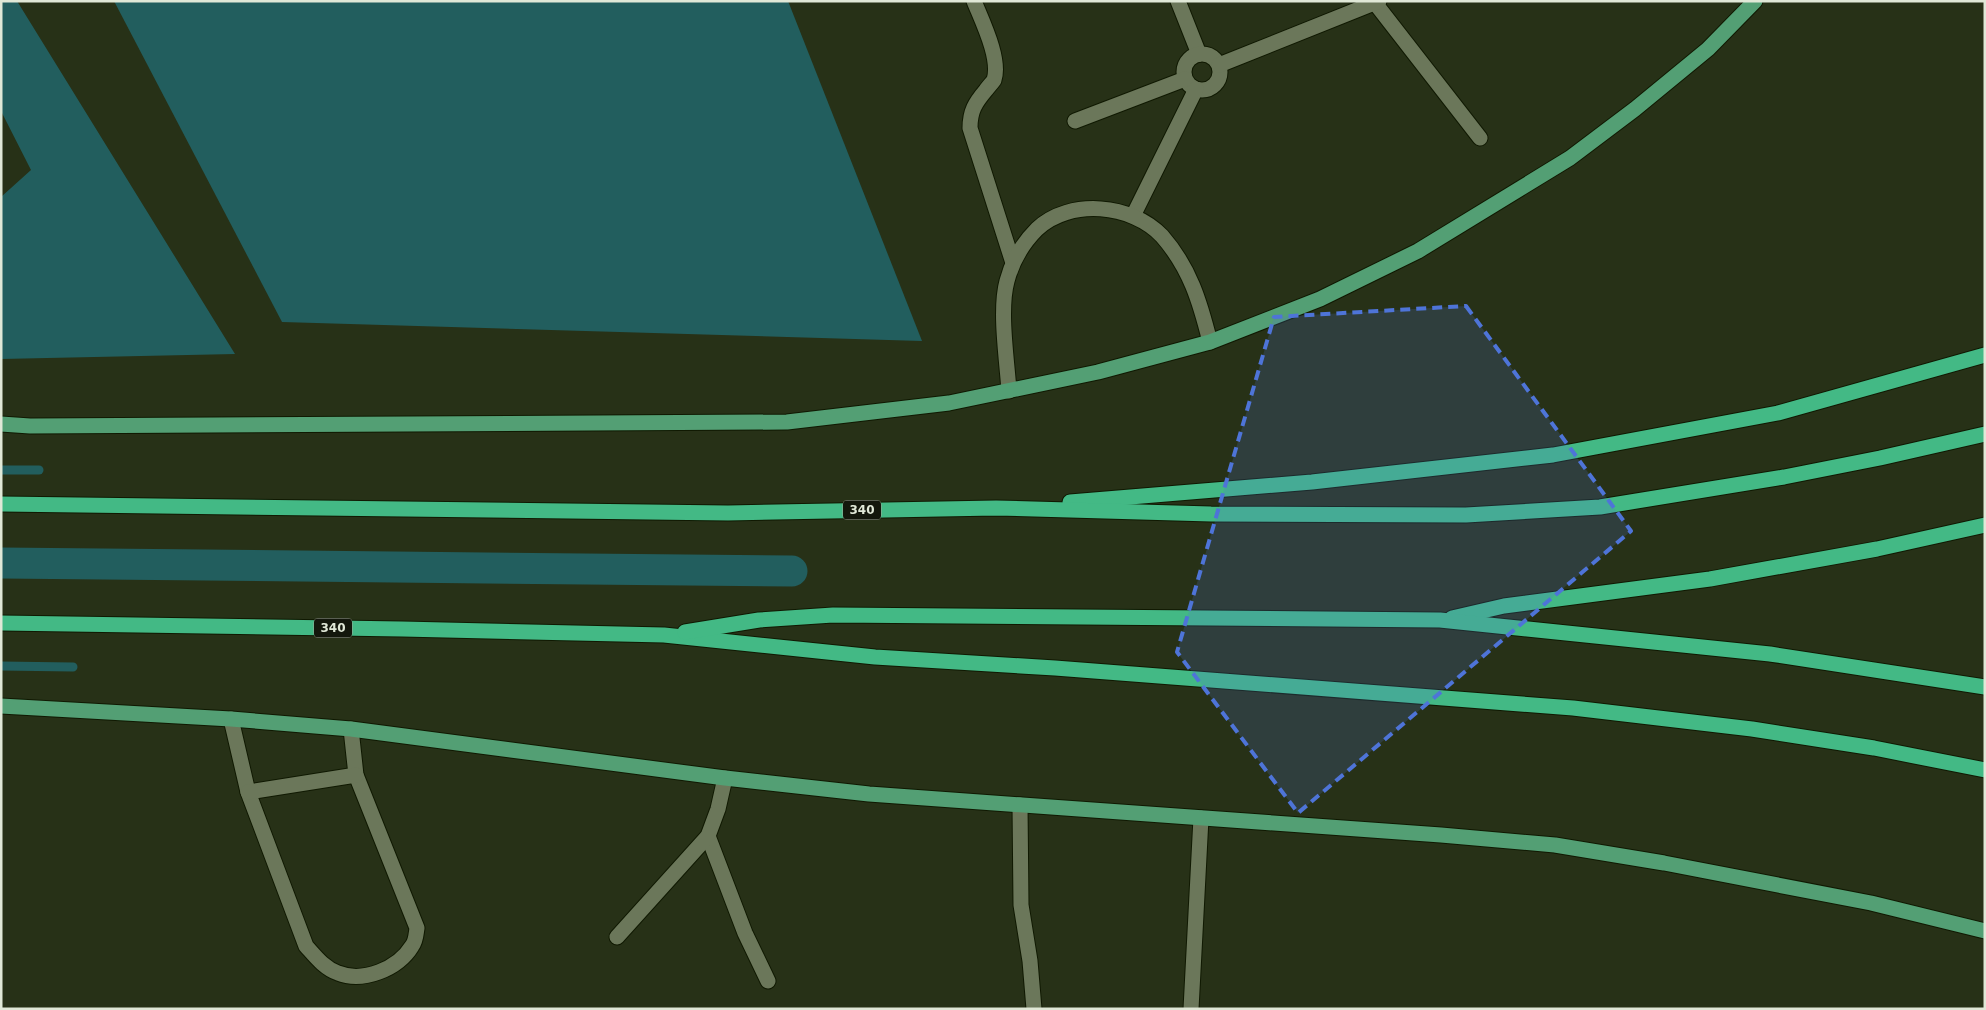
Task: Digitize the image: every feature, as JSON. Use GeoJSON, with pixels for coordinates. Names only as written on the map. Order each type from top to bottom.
{"type":"FeatureCollection","features":[{"type":"Feature","properties":{"kind":"highway"},"geometry":{"type":"LineString","coordinates":[[996,508],[1312,482],[1554,455],[1778,413],[1985,355]]}},
{"type":"Feature","properties":{"kind":"highway"},"geometry":{"type":"LineString","coordinates":[[996,508],[1343,516],[1466,515],[1600,507],[1784,477],[1880,458],[1985,434]]}},
{"type":"Feature","properties":{"kind":"highway","name":"340"},"geometry":{"type":"LineString","coordinates":[[1,504],[728,513],[996,508]]}},
{"type":"Feature","properties":{"kind":"highway"},"geometry":{"type":"LineString","coordinates":[[1440,620],[1504,606],[1730,575],[1877,549],[1985,525]]}},
{"type":"Feature","properties":{"kind":"highway"},"geometry":{"type":"LineString","coordinates":[[664,635],[759,620],[832,615],[1440,620],[1770,654],[1985,687]]}},
{"type":"Feature","properties":{"kind":"highway","name":"340"},"geometry":{"type":"LineString","coordinates":[[1,623],[664,635]]}},
{"type":"Feature","properties":{"kind":"highway"},"geometry":{"type":"LineString","coordinates":[[664,635],[875,657],[1055,668],[1573,708],[1752,729],[1874,748],[1985,770]]}},
{"type":"Feature","properties":{"kind":"main road"},"geometry":{"type":"LineString","coordinates":[[1,424],[30,426],[788,422],[940,404],[1098,372],[1210,342],[1320,299],[1418,251],[1570,158],[1635,109],[1708,49],[1755,1]]}},
{"type":"Feature","properties":{"kind":"main road"},"geometry":{"type":"LineString","coordinates":[[1,706],[231,719],[350,729],[725,778],[869,794],[1432,834],[1555,846],[1664,863],[1871,903],[1985,932]]}},
{"type":"Feature","properties":{"kind":"street"},"geometry":{"type":"LineString","coordinates":[[974,1],[993,48],[995,64],[994,81],[980,97],[970,114],[970,128],[1013,263]]}},
{"type":"Feature","properties":{"kind":"street"},"geometry":{"type":"LineString","coordinates":[[1178,1],[1199,54]]}},
{"type":"Feature","properties":{"kind":"street"},"geometry":{"type":"LineString","coordinates":[[1219,64],[1377,2],[1480,138]]}},
{"type":"Feature","properties":{"kind":"street"},"geometry":{"type":"LineString","coordinates":[[1199,54],[1207,54],[1219,64],[1218,80],[1205,90],[1196,89],[1189,85],[1185,79],[1186,63],[1191,57],[1199,54]]}},
{"type":"Feature","properties":{"kind":"street"},"geometry":{"type":"LineString","coordinates":[[1075,121],[1185,79]]}},
{"type":"Feature","properties":{"kind":"street"},"geometry":{"type":"LineString","coordinates":[[1133,216],[1196,89]]}},
{"type":"Feature","properties":{"kind":"street"},"geometry":{"type":"LineString","coordinates":[[1009,391],[1003,306],[1006,282],[1013,263],[1038,228],[1070,212],[1094,209],[1113,210],[1133,216],[1160,235],[1182,262],[1195,288],[1210,342]]}},
{"type":"Feature","properties":{"kind":"street"},"geometry":{"type":"LineString","coordinates":[[231,719],[248,792],[306,946],[323,965],[338,974],[365,977],[402,960],[414,945],[417,928],[356,775],[350,729]]}},
{"type":"Feature","properties":{"kind":"street"},"geometry":{"type":"LineString","coordinates":[[248,792],[356,775]]}},
{"type":"Feature","properties":{"kind":"street"},"geometry":{"type":"LineString","coordinates":[[617,937],[708,836],[718,809],[725,778]]}},
{"type":"Feature","properties":{"kind":"street"},"geometry":{"type":"LineString","coordinates":[[1020,805],[1021,905],[1030,961],[1034,1009]]}},
{"type":"Feature","properties":{"kind":"street"},"geometry":{"type":"LineString","coordinates":[[1192,1009],[1201,818]]}},
{"type":"Feature","properties":{"kind":"street"},"geometry":{"type":"LineString","coordinates":[[708,836],[745,934],[768,981]]}},
{"type":"Feature","properties":{"kind":"highlighted area"},"geometry":{"type":"Polygon","coordinates":[[[1466,306],[1631,531],[1298,813],[1177,652],[1274,317],[1466,306]]]}},
{"type":"Feature","properties":{"kind":"water"},"geometry":{"type":"Polygon","coordinates":[[[1,1],[17,1],[235,354],[1,359],[1,197],[31,170],[1,111],[1,1]]]}},
{"type":"Feature","properties":{"kind":"water"},"geometry":{"type":"Polygon","coordinates":[[[114,1],[788,1],[922,341],[282,322],[114,1]]]}},
{"type":"Feature","properties":{"kind":"waterway"},"geometry":{"type":"LineString","coordinates":[[1,470],[39,470]]}},
{"type":"Feature","properties":{"kind":"waterway"},"geometry":{"type":"LineString","coordinates":[[1,563],[792,571]]}},
{"type":"Feature","properties":{"kind":"waterway"},"geometry":{"type":"LineString","coordinates":[[1,666],[73,667]]}}]}
